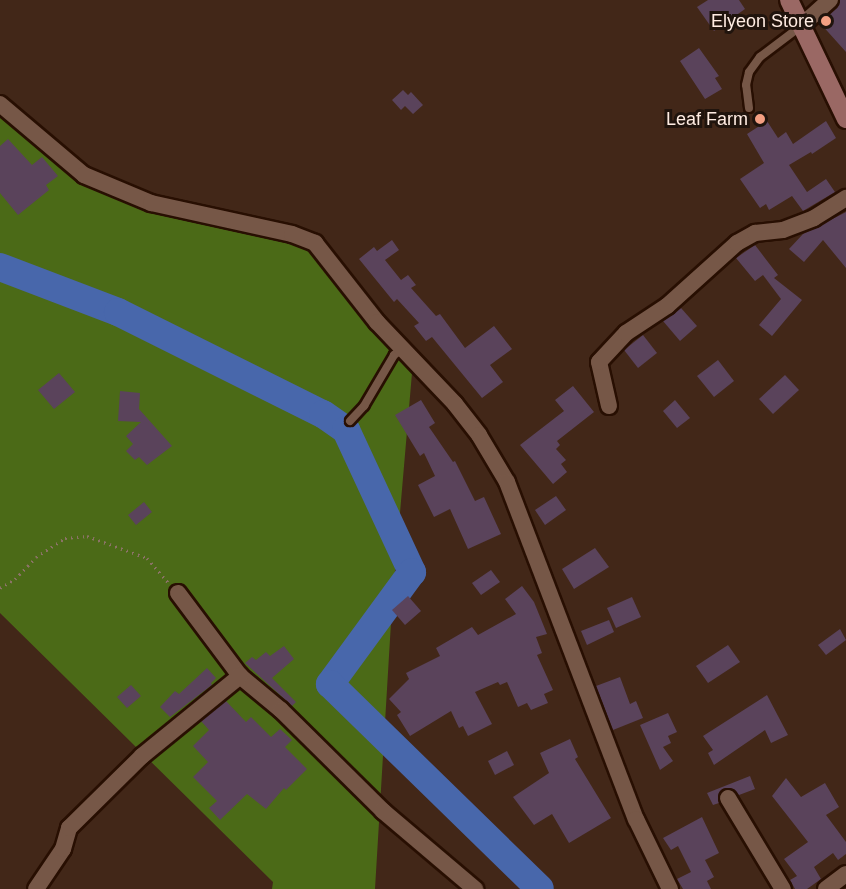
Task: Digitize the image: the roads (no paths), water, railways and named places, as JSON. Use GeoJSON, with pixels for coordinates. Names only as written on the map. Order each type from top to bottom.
{"type":"FeatureCollection","features":[{"type":"Feature","properties":{"kind":"main road"},"geometry":{"type":"LineString","coordinates":[[789,0],[846,119]]}},
{"type":"Feature","properties":{"kind":"street"},"geometry":{"type":"LineString","coordinates":[[801,27],[830,0]]}},
{"type":"Feature","properties":{"kind":"street"},"geometry":{"type":"LineString","coordinates":[[0,104],[84,175],[151,203],[292,234],[315,243],[377,322],[455,405],[479,435],[507,482],[636,819],[670,889]]}},
{"type":"Feature","properties":{"kind":"street"},"geometry":{"type":"LineString","coordinates":[[609,406],[599,362],[626,333],[667,306],[737,243],[755,233],[783,230],[814,218],[846,198]]}},
{"type":"Feature","properties":{"kind":"street"},"geometry":{"type":"LineString","coordinates":[[178,593],[240,676],[280,710],[383,811],[475,889]]}},
{"type":"Feature","properties":{"kind":"street"},"geometry":{"type":"LineString","coordinates":[[36,889],[63,849],[69,828],[142,756],[240,676]]}},
{"type":"Feature","properties":{"kind":"street"},"geometry":{"type":"LineString","coordinates":[[728,798],[783,889]]}},
{"type":"Feature","properties":{"kind":"street"},"geometry":{"type":"LineString","coordinates":[[826,889],[846,874]]}},
{"type":"Feature","properties":{"kind":"lane"},"geometry":{"type":"LineString","coordinates":[[749,108],[746,85],[749,72],[760,57],[801,27]]}},
{"type":"Feature","properties":{"kind":"lane"},"geometry":{"type":"LineString","coordinates":[[350,422],[364,406],[394,355],[402,350]]}},
{"type":"Feature","properties":{"kind":"waterway"},"geometry":{"type":"LineString","coordinates":[[0,267],[118,312],[323,414],[346,430],[412,572],[330,684],[540,889]]}},
{"type":"Feature","properties":{"kind":"place","name":"Elyeon Store"},"geometry":{"type":"Point","coordinates":[826,21]}},
{"type":"Feature","properties":{"kind":"place","name":"Leaf Farm"},"geometry":{"type":"Point","coordinates":[760,119]}}]}
